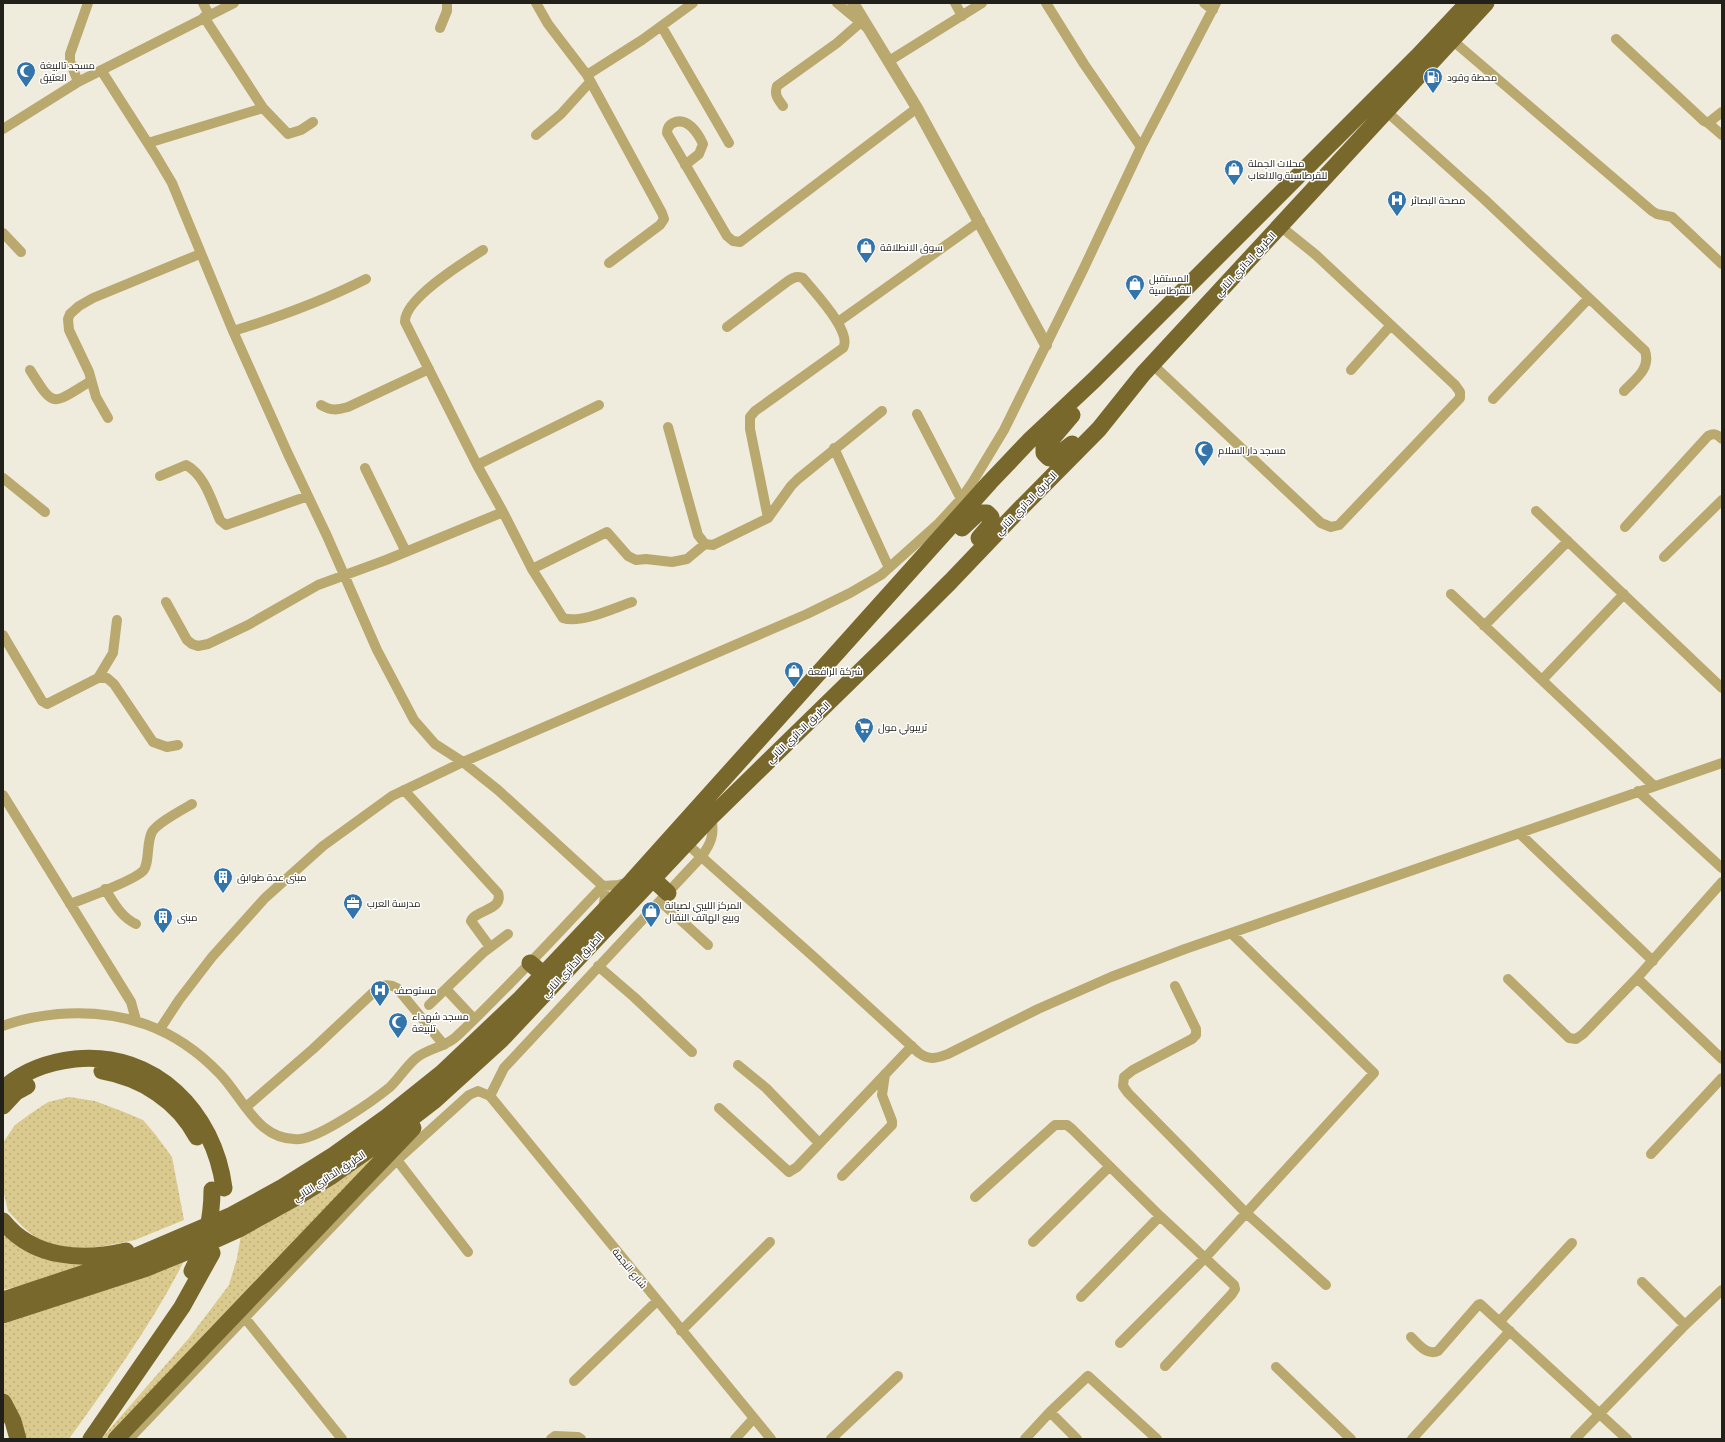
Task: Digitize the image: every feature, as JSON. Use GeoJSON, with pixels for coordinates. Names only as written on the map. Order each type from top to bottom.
{"type":"FeatureCollection","features":[{"type":"Feature","properties":{"kind":"highway","name":"الطريق الدائري الثاني"},"geometry":{"type":"LineString","coordinates":[[3,1300],[112,1265],[185,1237],[283,1187],[327,1159],[387,1117],[468,1049],[543,974],[632,881],[1000,472],[1361,113],[1468,3]]}},
{"type":"Feature","properties":{"kind":"highway","name":"الطريق الدائري الثاني"},"geometry":{"type":"LineString","coordinates":[[3,1315],[144,1269],[208,1243],[270,1213],[330,1177],[370,1150],[435,1100],[481,1060],[521,1020],[710,817],[882,650],[1099,429],[1147,369],[1486,3]]}},
{"type":"Feature","properties":{"kind":"highway"},"geometry":{"type":"LineString","coordinates":[[1147,369],[1081,436],[1056,456],[1049,458],[1045,455],[1044,448],[1076,409],[1294,187],[1345,134],[1361,113]]}},
{"type":"Feature","properties":{"kind":"highway"},"geometry":{"type":"LineString","coordinates":[[863,625],[888,606],[975,515],[981,512],[989,514],[992,520],[990,526],[907,616],[882,650]]}},
{"type":"Feature","properties":{"kind":"highway"},"geometry":{"type":"LineString","coordinates":[[653,879],[664,897]]}},
{"type":"Feature","properties":{"kind":"highway"},"geometry":{"type":"LineString","coordinates":[[530,963],[543,974]]}},
{"type":"Feature","properties":{"kind":"highway"},"geometry":{"type":"LineString","coordinates":[[3,1089],[16,1078],[35,1068],[68,1060],[81,1058],[106,1060],[125,1064],[143,1070],[175,1091],[199,1119],[216,1152],[218,1189],[222,1221],[212,1253],[185,1302],[91,1439]]}},
{"type":"Feature","properties":{"kind":"highway"},"geometry":{"type":"LineString","coordinates":[[116,1439],[395,1147],[451,1093],[481,1060]]}},
{"type":"Feature","properties":{"kind":"highway"},"geometry":{"type":"LineString","coordinates":[[3,1106],[16,1092],[26,1086],[46,1076],[62,1072],[79,1070],[102,1071],[134,1080],[165,1098],[189,1124],[205,1156],[218,1189],[202,1250],[192,1271],[140,1352],[78,1439]]}},
{"type":"Feature","properties":{"kind":"highway"},"geometry":{"type":"LineString","coordinates":[[3,1221],[14,1233],[31,1246],[41,1250],[64,1255],[88,1257],[112,1254],[185,1237]]}},
{"type":"Feature","properties":{"kind":"highway"},"geometry":{"type":"LineString","coordinates":[[3,1402],[13,1421],[18,1439]]}},
{"type":"Feature","properties":{"kind":"street"},"geometry":{"type":"LineString","coordinates":[[78,82],[70,61],[70,54],[86,14],[88,3]]}},
{"type":"Feature","properties":{"kind":"street"},"geometry":{"type":"LineString","coordinates":[[203,3],[207,16],[263,108],[288,134],[295,133],[313,122]]}},
{"type":"Feature","properties":{"kind":"street"},"geometry":{"type":"LineString","coordinates":[[3,129],[78,82],[234,3]]}},
{"type":"Feature","properties":{"kind":"street"},"geometry":{"type":"LineString","coordinates":[[440,28],[447,11],[447,3]]}},
{"type":"Feature","properties":{"kind":"street"},"geometry":{"type":"LineString","coordinates":[[536,3],[548,24],[589,79],[664,219],[656,228],[609,263]]}},
{"type":"Feature","properties":{"kind":"street"},"geometry":{"type":"LineString","coordinates":[[536,134],[577,98],[589,79],[693,3]]}},
{"type":"Feature","properties":{"kind":"street"},"geometry":{"type":"LineString","coordinates":[[837,3],[871,31]]}},
{"type":"Feature","properties":{"kind":"street"},"geometry":{"type":"LineString","coordinates":[[853,3],[917,108],[980,221],[1046,345]]}},
{"type":"Feature","properties":{"kind":"street"},"geometry":{"type":"LineString","coordinates":[[955,3],[962,16]]}},
{"type":"Feature","properties":{"kind":"street"},"geometry":{"type":"LineString","coordinates":[[889,62],[982,3]]}},
{"type":"Feature","properties":{"kind":"street"},"geometry":{"type":"LineString","coordinates":[[1046,3],[1084,64],[1141,147]]}},
{"type":"Feature","properties":{"kind":"street"},"geometry":{"type":"LineString","coordinates":[[160,1029],[179,1000],[212,957],[265,898],[323,846],[381,804],[404,790],[463,762],[807,614],[871,582],[889,568],[939,523],[961,499],[1004,430],[1141,147],[1215,7],[1204,3]]}},
{"type":"Feature","properties":{"kind":"street"},"geometry":{"type":"LineString","coordinates":[[783,106],[776,96],[775,91],[777,86],[837,43],[861,22]]}},
{"type":"Feature","properties":{"kind":"street"},"geometry":{"type":"LineString","coordinates":[[662,27],[729,143]]}},
{"type":"Feature","properties":{"kind":"street"},"geometry":{"type":"LineString","coordinates":[[1452,40],[1652,211],[1657,214],[1672,217],[1722,264]]}},
{"type":"Feature","properties":{"kind":"street"},"geometry":{"type":"LineString","coordinates":[[1616,40],[1704,121],[1722,135]]}},
{"type":"Feature","properties":{"kind":"street"},"geometry":{"type":"LineString","coordinates":[[101,70],[172,183],[233,331],[378,650],[414,720],[435,744],[463,762],[533,821],[603,886],[605,896],[603,911]]}},
{"type":"Feature","properties":{"kind":"street"},"geometry":{"type":"LineString","coordinates":[[148,143],[263,108]]}},
{"type":"Feature","properties":{"kind":"street"},"geometry":{"type":"LineString","coordinates":[[685,165],[727,236],[733,241],[740,242],[917,108]]}},
{"type":"Feature","properties":{"kind":"street"},"geometry":{"type":"LineString","coordinates":[[1386,111],[1484,199],[1645,351],[1648,359],[1646,366],[1624,391]]}},
{"type":"Feature","properties":{"kind":"street"},"geometry":{"type":"LineString","coordinates":[[1708,123],[1722,112]]}},
{"type":"Feature","properties":{"kind":"street"},"geometry":{"type":"LineString","coordinates":[[838,322],[980,221]]}},
{"type":"Feature","properties":{"kind":"street"},"geometry":{"type":"LineString","coordinates":[[1147,369],[1321,523],[1330,527],[1339,525],[1460,398],[1460,392],[1455,385],[1316,255],[1280,226]]}},
{"type":"Feature","properties":{"kind":"street"},"geometry":{"type":"LineString","coordinates":[[3,233],[21,252]]}},
{"type":"Feature","properties":{"kind":"street"},"geometry":{"type":"LineString","coordinates":[[483,250],[423,293],[406,312],[405,322],[477,465],[532,569],[563,618],[569,620],[585,618],[632,602]]}},
{"type":"Feature","properties":{"kind":"street"},"geometry":{"type":"LineString","coordinates":[[108,418],[96,397],[89,372],[69,330],[68,319],[74,310],[93,298],[200,254]]}},
{"type":"Feature","properties":{"kind":"street"},"geometry":{"type":"LineString","coordinates":[[727,326],[788,280],[799,276],[803,278],[838,322],[845,338],[843,348],[755,411],[750,417],[750,428],[768,518]]}},
{"type":"Feature","properties":{"kind":"street"},"geometry":{"type":"LineString","coordinates":[[233,331],[309,306],[366,279]]}},
{"type":"Feature","properties":{"kind":"street"},"geometry":{"type":"LineString","coordinates":[[1493,399],[1589,298]]}},
{"type":"Feature","properties":{"kind":"street"},"geometry":{"type":"LineString","coordinates":[[1351,370],[1391,325]]}},
{"type":"Feature","properties":{"kind":"street"},"geometry":{"type":"LineString","coordinates":[[321,405],[329,410],[336,411],[348,407],[429,369]]}},
{"type":"Feature","properties":{"kind":"street"},"geometry":{"type":"LineString","coordinates":[[30,370],[44,392],[52,399],[60,400],[91,381]]}},
{"type":"Feature","properties":{"kind":"street"},"geometry":{"type":"LineString","coordinates":[[477,465],[599,406]]}},
{"type":"Feature","properties":{"kind":"street"},"geometry":{"type":"LineString","coordinates":[[668,427],[698,535],[705,544],[713,545],[768,518],[790,486],[834,448],[882,411]]}},
{"type":"Feature","properties":{"kind":"street"},"geometry":{"type":"LineString","coordinates":[[917,414],[961,499]]}},
{"type":"Feature","properties":{"kind":"street"},"geometry":{"type":"LineString","coordinates":[[1625,527],[1708,436],[1717,434],[1722,439]]}},
{"type":"Feature","properties":{"kind":"street"},"geometry":{"type":"LineString","coordinates":[[834,448],[889,568]]}},
{"type":"Feature","properties":{"kind":"street"},"geometry":{"type":"LineString","coordinates":[[160,476],[178,467],[186,465],[190,467],[199,477],[220,520],[226,525],[308,496]]}},
{"type":"Feature","properties":{"kind":"street"},"geometry":{"type":"LineString","coordinates":[[365,468],[406,552]]}},
{"type":"Feature","properties":{"kind":"street"},"geometry":{"type":"LineString","coordinates":[[3,478],[45,512]]}},
{"type":"Feature","properties":{"kind":"street"},"geometry":{"type":"LineString","coordinates":[[1664,557],[1722,500]]}},
{"type":"Feature","properties":{"kind":"street"},"geometry":{"type":"LineString","coordinates":[[1536,511],[1722,688]]}},
{"type":"Feature","properties":{"kind":"street"},"geometry":{"type":"LineString","coordinates":[[166,602],[183,635],[192,644],[198,646],[208,644],[228,635],[318,585],[406,552],[503,512]]}},
{"type":"Feature","properties":{"kind":"street"},"geometry":{"type":"LineString","coordinates":[[532,569],[607,532],[628,556],[636,560],[646,559],[672,562],[687,560],[705,544]]}},
{"type":"Feature","properties":{"kind":"street"},"geometry":{"type":"LineString","coordinates":[[1484,626],[1568,542]]}},
{"type":"Feature","properties":{"kind":"street"},"geometry":{"type":"LineString","coordinates":[[1451,594],[1654,786]]}},
{"type":"Feature","properties":{"kind":"street"},"geometry":{"type":"LineString","coordinates":[[1542,680],[1624,594]]}},
{"type":"Feature","properties":{"kind":"street"},"geometry":{"type":"LineString","coordinates":[[98,678],[113,654],[117,620]]}},
{"type":"Feature","properties":{"kind":"street"},"geometry":{"type":"LineString","coordinates":[[3,635],[45,703],[52,702],[98,678],[107,678],[114,684],[153,742],[167,747],[178,745]]}},
{"type":"Feature","properties":{"kind":"street"},"geometry":{"type":"LineString","coordinates":[[686,843],[912,1046],[926,1057],[933,1059],[948,1054],[1038,1009],[1111,977],[1231,933],[1722,763]]}},
{"type":"Feature","properties":{"kind":"street"},"geometry":{"type":"LineString","coordinates":[[404,790],[498,893],[500,897],[498,902],[474,917],[471,921],[490,947]]}},
{"type":"Feature","properties":{"kind":"street"},"geometry":{"type":"LineString","coordinates":[[1638,791],[1722,868]]}},
{"type":"Feature","properties":{"kind":"street"},"geometry":{"type":"LineString","coordinates":[[3,795],[131,1002],[136,1020]]}},
{"type":"Feature","properties":{"kind":"street"},"geometry":{"type":"LineString","coordinates":[[70,904],[142,871],[146,863],[148,840],[153,829],[192,804]]}},
{"type":"Feature","properties":{"kind":"street"},"geometry":{"type":"LineString","coordinates":[[129,1439],[397,1160],[469,1095],[478,1091],[490,1096],[504,1068],[701,857],[708,848],[713,834],[710,817]]}},
{"type":"Feature","properties":{"kind":"street"},"geometry":{"type":"LineString","coordinates":[[1519,834],[1653,960]]}},
{"type":"Feature","properties":{"kind":"street"},"geometry":{"type":"LineString","coordinates":[[3,1026],[26,1019],[67,1014],[98,1013],[136,1020],[160,1029],[186,1045],[210,1064],[231,1086],[259,1124],[278,1136],[293,1139],[315,1135],[381,1094],[395,1082],[419,1056],[429,1050],[444,1045],[456,1037],[530,963],[603,886],[618,885],[632,881]]}},
{"type":"Feature","properties":{"kind":"street"},"geometry":{"type":"LineString","coordinates":[[1508,979],[1569,1038],[1576,1039],[1583,1034],[1637,978],[1722,882]]}},
{"type":"Feature","properties":{"kind":"street"},"geometry":{"type":"LineString","coordinates":[[105,889],[127,920],[136,924]]}},
{"type":"Feature","properties":{"kind":"street"},"geometry":{"type":"LineString","coordinates":[[664,897],[708,945]]}},
{"type":"Feature","properties":{"kind":"street"},"geometry":{"type":"LineString","coordinates":[[1120,1343],[1205,1258],[1245,1212],[1374,1073],[1231,933]]}},
{"type":"Feature","properties":{"kind":"street"},"geometry":{"type":"LineString","coordinates":[[429,1005],[490,947],[508,934]]}},
{"type":"Feature","properties":{"kind":"street"},"geometry":{"type":"LineString","coordinates":[[598,966],[634,997],[692,1052]]}},
{"type":"Feature","properties":{"kind":"street"},"geometry":{"type":"LineString","coordinates":[[1637,978],[1722,1059]]}},
{"type":"Feature","properties":{"kind":"street"},"geometry":{"type":"LineString","coordinates":[[246,1107],[313,1049],[383,985],[391,985],[398,988],[444,1045]]}},
{"type":"Feature","properties":{"kind":"street"},"geometry":{"type":"LineString","coordinates":[[1175,986],[1196,1029],[1196,1035],[1192,1039],[1133,1070],[1124,1077],[1123,1086],[1128,1093],[1245,1212],[1326,1285]]}},
{"type":"Feature","properties":{"kind":"street"},"geometry":{"type":"LineString","coordinates":[[446,989],[474,1019]]}},
{"type":"Feature","properties":{"kind":"street"},"geometry":{"type":"LineString","coordinates":[[719,1108],[787,1172],[789,1172],[797,1167],[912,1046]]}},
{"type":"Feature","properties":{"kind":"street"},"geometry":{"type":"LineString","coordinates":[[738,1065],[766,1088],[819,1144]]}},
{"type":"Feature","properties":{"kind":"street"},"geometry":{"type":"LineString","coordinates":[[842,1176],[892,1125],[892,1121],[882,1096],[885,1074]]}},
{"type":"Feature","properties":{"kind":"street"},"geometry":{"type":"LineString","coordinates":[[1651,1154],[1722,1078]]}},
{"type":"Feature","properties":{"kind":"street","name":"شارع النجمة"},"geometry":{"type":"LineString","coordinates":[[490,1096],[771,1439]]}},
{"type":"Feature","properties":{"kind":"street"},"geometry":{"type":"LineString","coordinates":[[975,1197],[1055,1125],[1066,1125],[1072,1129],[1109,1167],[1234,1285],[1235,1289],[1165,1366]]}},
{"type":"Feature","properties":{"kind":"street"},"geometry":{"type":"LineString","coordinates":[[397,1160],[468,1252]]}},
{"type":"Feature","properties":{"kind":"street"},"geometry":{"type":"LineString","coordinates":[[1033,1242],[1109,1167]]}},
{"type":"Feature","properties":{"kind":"street"},"geometry":{"type":"LineString","coordinates":[[1081,1297],[1160,1216]]}},
{"type":"Feature","properties":{"kind":"street"},"geometry":{"type":"LineString","coordinates":[[681,1331],[770,1242]]}},
{"type":"Feature","properties":{"kind":"street"},"geometry":{"type":"LineString","coordinates":[[1500,1322],[1572,1243]]}},
{"type":"Feature","properties":{"kind":"street"},"geometry":{"type":"LineString","coordinates":[[1642,1282],[1685,1325]]}},
{"type":"Feature","properties":{"kind":"street"},"geometry":{"type":"LineString","coordinates":[[1575,1439],[1599,1412],[1685,1325],[1722,1290]]}},
{"type":"Feature","properties":{"kind":"street"},"geometry":{"type":"LineString","coordinates":[[574,1381],[657,1301]]}},
{"type":"Feature","properties":{"kind":"street"},"geometry":{"type":"LineString","coordinates":[[1411,1337],[1426,1351],[1438,1351],[1480,1304],[1627,1439]]}},
{"type":"Feature","properties":{"kind":"street"},"geometry":{"type":"LineString","coordinates":[[245,1318],[342,1439]]}},
{"type":"Feature","properties":{"kind":"street"},"geometry":{"type":"LineString","coordinates":[[1412,1439],[1510,1331]]}},
{"type":"Feature","properties":{"kind":"street"},"geometry":{"type":"LineString","coordinates":[[1276,1367],[1351,1439]]}},
{"type":"Feature","properties":{"kind":"street"},"geometry":{"type":"LineString","coordinates":[[831,1439],[898,1376]]}},
{"type":"Feature","properties":{"kind":"street"},"geometry":{"type":"LineString","coordinates":[[1025,1439],[1050,1412],[1088,1376],[1156,1439]]}},
{"type":"Feature","properties":{"kind":"street"},"geometry":{"type":"LineString","coordinates":[[1050,1412],[1077,1439]]}},
{"type":"Feature","properties":{"kind":"street"},"geometry":{"type":"LineString","coordinates":[[735,1439],[754,1418]]}},
{"type":"Feature","properties":{"kind":"street"},"geometry":{"type":"LineString","coordinates":[[551,1439],[555,1436],[578,1437],[581,1439]]}},
{"type":"Feature","properties":{"kind":"shaded area"},"geometry":{"type":"Polygon","coordinates":[[[69,1097],[95,1101],[143,1120],[172,1157],[184,1220],[135,1240],[84,1250],[50,1245],[36,1238],[22,1226],[8,1211],[3,1190],[4,1141],[15,1125],[30,1114],[48,1102],[69,1097]]]}},
{"type":"Feature","properties":{"kind":"shaded area"},"geometry":{"type":"Polygon","coordinates":[[[380,1152],[107,1439],[101,1439],[189,1338],[229,1285],[237,1258],[241,1235],[380,1152]]]}},
{"type":"Feature","properties":{"kind":"shaded area"},"geometry":{"type":"Polygon","coordinates":[[[3,1230],[106,1258],[49,1278],[3,1290],[3,1230]]]}},
{"type":"Feature","properties":{"kind":"shaded area"},"geometry":{"type":"Polygon","coordinates":[[[184,1261],[144,1330],[69,1439],[23,1439],[3,1395],[3,1324],[184,1261]]]}},
{"type":"Feature","properties":{"kind":"place","name":"مسجد تالبيغة العتيق"},"geometry":{"type":"Point","coordinates":[26,88]}},
{"type":"Feature","properties":{"kind":"place","name":"محطة وقود"},"geometry":{"type":"Point","coordinates":[1433,94]}},
{"type":"Feature","properties":{"kind":"place","name":"محلات الجملة للقرطاسية والالعاب"},"geometry":{"type":"Point","coordinates":[1234,186]}},
{"type":"Feature","properties":{"kind":"place","name":"مصحة البصائر"},"geometry":{"type":"Point","coordinates":[1397,217]}},
{"type":"Feature","properties":{"kind":"place","name":"سوق الانطلاقة"},"geometry":{"type":"Point","coordinates":[866,264]}},
{"type":"Feature","properties":{"kind":"place","name":"المستقبل للقرطاسية"},"geometry":{"type":"Point","coordinates":[1135,301]}},
{"type":"Feature","properties":{"kind":"place","name":"مسجد دار السلام"},"geometry":{"type":"Point","coordinates":[1204,467]}},
{"type":"Feature","properties":{"kind":"place","name":"شركة الرافعة"},"geometry":{"type":"Point","coordinates":[794,688]}},
{"type":"Feature","properties":{"kind":"place","name":"تريبولي مول"},"geometry":{"type":"Point","coordinates":[864,744]}},
{"type":"Feature","properties":{"kind":"place","name":"مبنى عدة طوابق"},"geometry":{"type":"Point","coordinates":[223,894]}},
{"type":"Feature","properties":{"kind":"place","name":"مدرسة العرب"},"geometry":{"type":"Point","coordinates":[353,920]}},
{"type":"Feature","properties":{"kind":"place","name":"المركز الليبي لصيانة وبيع الهاتف النقال"},"geometry":{"type":"Point","coordinates":[651,928]}},
{"type":"Feature","properties":{"kind":"place","name":"مبنى"},"geometry":{"type":"Point","coordinates":[163,934]}},
{"type":"Feature","properties":{"kind":"place","name":"مستوصف"},"geometry":{"type":"Point","coordinates":[380,1007]}},
{"type":"Feature","properties":{"kind":"place","name":"مسجد شهداء تلبيغة"},"geometry":{"type":"Point","coordinates":[398,1039]}}]}
